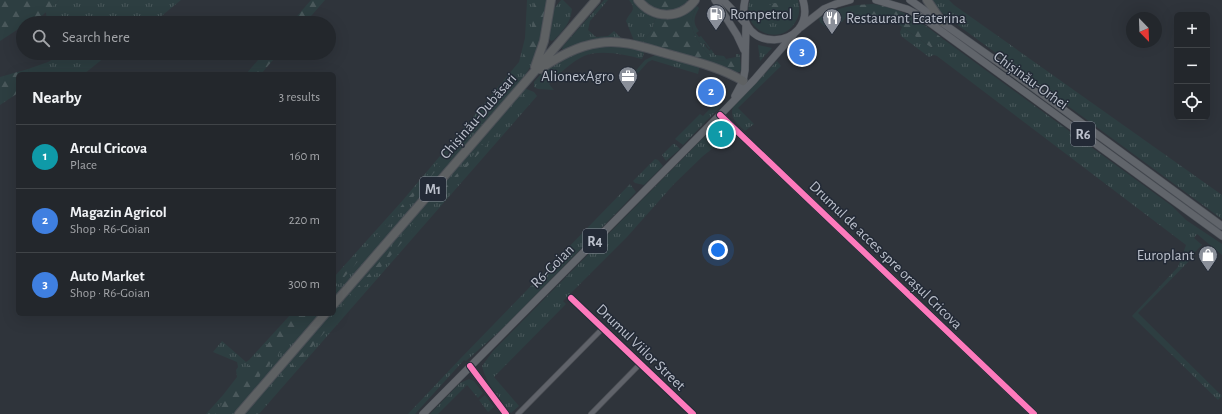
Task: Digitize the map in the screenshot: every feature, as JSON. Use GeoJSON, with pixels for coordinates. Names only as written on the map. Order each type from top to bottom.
{"type":"FeatureCollection","features":[{"type":"Feature","properties":{"kind":"highway"},"geometry":{"type":"LineString","coordinates":[[531,75],[544,41],[551,0]]}},
{"type":"Feature","properties":{"kind":"highway","name":"Chișinău-Dubăsari"},"geometry":{"type":"LineString","coordinates":[[336,302],[596,0]]}},
{"type":"Feature","properties":{"kind":"highway"},"geometry":{"type":"LineString","coordinates":[[638,0],[654,12],[668,15],[683,11],[695,0]]}},
{"type":"Feature","properties":{"kind":"highway"},"geometry":{"type":"LineString","coordinates":[[927,0],[942,22]]}},
{"type":"Feature","properties":{"kind":"highway"},"geometry":{"type":"LineString","coordinates":[[531,75],[556,58],[571,51],[589,45],[622,42],[697,62],[727,72],[743,81]]}},
{"type":"Feature","properties":{"kind":"highway"},"geometry":{"type":"LineString","coordinates":[[239,414],[323,316]]}},
{"type":"Feature","properties":{"kind":"main road"},"geometry":{"type":"LineString","coordinates":[[715,0],[740,39],[745,54]]}},
{"type":"Feature","properties":{"kind":"main road"},"geometry":{"type":"LineString","coordinates":[[723,0],[757,35],[766,39],[778,40],[793,35]]}},
{"type":"Feature","properties":{"kind":"main road","name":"R6-Goian"},"geometry":{"type":"LineString","coordinates":[[732,102],[743,81],[746,66],[743,11],[745,0]]}},
{"type":"Feature","properties":{"kind":"main road"},"geometry":{"type":"LineString","coordinates":[[799,28],[804,12],[803,0]]}},
{"type":"Feature","properties":{"kind":"main road"},"geometry":{"type":"LineString","coordinates":[[799,28],[824,9],[850,0]]}},
{"type":"Feature","properties":{"kind":"main road","name":"Chișinău-Orhei"},"geometry":{"type":"LineString","coordinates":[[876,0],[908,9],[922,17],[1222,236]]}},
{"type":"Feature","properties":{"kind":"main road","name":"Chișinău-Orhei"},"geometry":{"type":"LineString","coordinates":[[910,0],[1222,226]]}},
{"type":"Feature","properties":{"kind":"main road"},"geometry":{"type":"LineString","coordinates":[[728,20],[744,23]]}},
{"type":"Feature","properties":{"kind":"main road","name":"R6-Goian"},"geometry":{"type":"LineString","coordinates":[[423,414],[720,115],[754,80],[799,28]]}},
{"type":"Feature","properties":{"kind":"street","name":"Drumul de acces spre orașul Cricova"},"geometry":{"type":"LineString","coordinates":[[720,115],[1034,414]]}},
{"type":"Feature","properties":{"kind":"street","name":"Drumul Viilor Street"},"geometry":{"type":"LineString","coordinates":[[571,298],[693,414]]}},
{"type":"Feature","properties":{"kind":"street"},"geometry":{"type":"LineString","coordinates":[[518,414],[603,328]]}},
{"type":"Feature","properties":{"kind":"street"},"geometry":{"type":"LineString","coordinates":[[591,414],[640,364]]}},
{"type":"Feature","properties":{"kind":"street"},"geometry":{"type":"LineString","coordinates":[[470,366],[506,414]]}},
{"type":"Feature","properties":{"kind":"green space"},"geometry":{"type":"Polygon","coordinates":[[[0,0],[59,0],[41,16],[16,16],[16,31],[0,41],[0,0]]]}},
{"type":"Feature","properties":{"kind":"green space"},"geometry":{"type":"Polygon","coordinates":[[[59,0],[181,0],[162,16],[46,16],[46,12],[59,0]]]}},
{"type":"Feature","properties":{"kind":"green space"},"geometry":{"type":"Polygon","coordinates":[[[311,0],[325,0],[311,16],[297,16],[311,0]]]}},
{"type":"Feature","properties":{"kind":"green space"},"geometry":{"type":"Polygon","coordinates":[[[527,0],[548,0],[546,18],[536,58],[516,89],[336,298],[336,275],[403,200],[519,62],[525,38],[527,0]]]}},
{"type":"Feature","properties":{"kind":"green space"},"geometry":{"type":"Polygon","coordinates":[[[534,0],[547,0],[541,35],[537,53],[531,62],[519,73],[517,70],[522,61],[530,36],[534,0]]]}},
{"type":"Feature","properties":{"kind":"green space"},"geometry":{"type":"Polygon","coordinates":[[[561,0],[563,0],[572,9],[571,14],[564,29],[554,40],[551,41],[548,37],[553,10],[561,0]]]}},
{"type":"Feature","properties":{"kind":"green space"},"geometry":{"type":"Polygon","coordinates":[[[604,0],[608,0],[590,21],[588,30],[596,37],[608,36],[614,31],[622,39],[565,50],[562,49],[563,46],[604,0]]]}},
{"type":"Feature","properties":{"kind":"green space"},"geometry":{"type":"Polygon","coordinates":[[[629,0],[635,0],[656,16],[652,30],[641,44],[635,43],[626,21],[633,9],[629,0]]]}},
{"type":"Feature","properties":{"kind":"green space"},"geometry":{"type":"Polygon","coordinates":[[[641,0],[688,0],[682,6],[670,12],[661,12],[657,11],[641,0]]]}},
{"type":"Feature","properties":{"kind":"green space"},"geometry":{"type":"Polygon","coordinates":[[[750,0],[798,0],[799,14],[796,21],[789,29],[781,34],[772,35],[763,32],[750,20],[748,11],[750,0]]]}},
{"type":"Feature","properties":{"kind":"green space"},"geometry":{"type":"Polygon","coordinates":[[[932,0],[949,0],[1222,195],[1222,219],[959,26],[937,9],[932,0]]]}},
{"type":"Feature","properties":{"kind":"green space"},"geometry":{"type":"Polygon","coordinates":[[[772,3],[778,3],[782,7],[782,13],[778,17],[772,17],[768,13],[768,7],[772,3]]]}},
{"type":"Feature","properties":{"kind":"green space"},"geometry":{"type":"Polygon","coordinates":[[[873,4],[894,9],[911,16],[943,39],[932,48],[895,22],[879,22],[853,16],[851,21],[847,16],[842,22],[834,22],[828,29],[820,22],[819,18],[833,11],[851,6],[873,4]]]}},
{"type":"Feature","properties":{"kind":"green space"},"geometry":{"type":"Polygon","coordinates":[[[697,6],[699,8],[695,17],[695,22],[699,31],[696,33],[699,37],[701,36],[710,48],[709,49],[704,43],[706,47],[710,51],[711,49],[715,55],[724,56],[726,59],[736,57],[736,54],[739,54],[740,57],[720,61],[709,59],[709,56],[696,38],[692,27],[692,21],[697,6]]]}},
{"type":"Feature","properties":{"kind":"green space"},"geometry":{"type":"Polygon","coordinates":[[[697,6],[692,21],[692,27],[696,38],[709,56],[709,59],[720,61],[740,57],[740,72],[641,44],[652,30],[656,16],[697,6]]]}},
{"type":"Feature","properties":{"kind":"green space"},"geometry":{"type":"Polygon","coordinates":[[[902,27],[932,48],[943,39],[1172,206],[1186,220],[1222,244],[1222,255],[1197,234],[1194,238],[1202,245],[1190,257],[1191,259],[1138,313],[1222,396],[1218,400],[1132,316],[1178,267],[1186,245],[937,56],[934,55],[929,57],[901,36],[900,32],[902,27]]]}},
{"type":"Feature","properties":{"kind":"green space"},"geometry":{"type":"Polygon","coordinates":[[[612,44],[642,50],[644,53],[642,59],[613,53],[590,54],[580,58],[567,67],[552,81],[544,72],[577,50],[612,44]]]}},
{"type":"Feature","properties":{"kind":"green space"},"geometry":{"type":"Polygon","coordinates":[[[758,45],[772,48],[760,61],[758,45]]]}},
{"type":"Feature","properties":{"kind":"green space"},"geometry":{"type":"Polygon","coordinates":[[[657,54],[700,66],[698,74],[652,60],[648,62],[628,84],[626,82],[645,60],[657,54]]]}},
{"type":"Feature","properties":{"kind":"green space"},"geometry":{"type":"Polygon","coordinates":[[[51,60],[101,60],[86,72],[29,72],[28,69],[51,60]]]}},
{"type":"Feature","properties":{"kind":"green space"},"geometry":{"type":"Polygon","coordinates":[[[258,60],[273,60],[263,72],[248,72],[258,60]]]}},
{"type":"Feature","properties":{"kind":"green space"},"geometry":{"type":"Polygon","coordinates":[[[777,61],[781,66],[738,108],[754,124],[745,131],[733,118],[733,107],[777,61]]]}},
{"type":"Feature","properties":{"kind":"green space"},"geometry":{"type":"Polygon","coordinates":[[[28,69],[29,72],[18,72],[28,69]]]}},
{"type":"Feature","properties":{"kind":"green space"},"geometry":{"type":"Polygon","coordinates":[[[16,72],[16,94],[0,105],[0,77],[16,72]]]}},
{"type":"Feature","properties":{"kind":"green space"},"geometry":{"type":"Polygon","coordinates":[[[541,74],[551,82],[549,84],[554,90],[538,89],[534,87],[534,82],[541,74]]]}},
{"type":"Feature","properties":{"kind":"green space"},"geometry":{"type":"Polygon","coordinates":[[[511,77],[513,81],[336,287],[336,283],[511,77]]]}},
{"type":"Feature","properties":{"kind":"green space"},"geometry":{"type":"Polygon","coordinates":[[[524,88],[534,92],[537,96],[259,414],[242,414],[326,316],[336,316],[336,305],[524,88]]]}},
{"type":"Feature","properties":{"kind":"green space"},"geometry":{"type":"Polygon","coordinates":[[[525,96],[526,100],[428,211],[427,208],[525,96]]]}},
{"type":"Feature","properties":{"kind":"green space"},"geometry":{"type":"Polygon","coordinates":[[[718,100],[720,107],[683,145],[675,139],[700,114],[703,116],[718,100]]]}},
{"type":"Feature","properties":{"kind":"green space"},"geometry":{"type":"Polygon","coordinates":[[[714,127],[719,132],[722,131],[726,134],[729,131],[736,136],[722,141],[703,156],[674,184],[627,237],[563,301],[566,304],[494,377],[519,406],[511,413],[490,385],[482,366],[493,351],[714,127]]]}},
{"type":"Feature","properties":{"kind":"green space"},"geometry":{"type":"Polygon","coordinates":[[[673,144],[680,149],[666,161],[662,155],[673,144]]]}},
{"type":"Feature","properties":{"kind":"green space"},"geometry":{"type":"Polygon","coordinates":[[[655,159],[658,160],[663,166],[644,185],[635,183],[633,181],[655,159]]]}},
{"type":"Feature","properties":{"kind":"green space"},"geometry":{"type":"Polygon","coordinates":[[[630,184],[636,192],[621,208],[502,329],[466,361],[464,360],[415,414],[408,414],[460,359],[630,184]]]}},
{"type":"Feature","properties":{"kind":"green space"},"geometry":{"type":"Polygon","coordinates":[[[420,217],[421,220],[352,301],[349,297],[420,217]]]}},
{"type":"Feature","properties":{"kind":"green space"},"geometry":{"type":"Polygon","coordinates":[[[348,301],[349,304],[254,414],[249,414],[334,316],[336,316],[336,314],[348,301]]]}},
{"type":"Feature","properties":{"kind":"green space"},"geometry":{"type":"Polygon","coordinates":[[[289,316],[320,316],[236,414],[206,414],[237,377],[237,362],[213,352],[222,341],[246,362],[289,316]]]}},
{"type":"Feature","properties":{"kind":"green space"},"geometry":{"type":"Polygon","coordinates":[[[292,316],[311,316],[227,414],[215,414],[246,369],[292,316]]]}},
{"type":"Feature","properties":{"kind":"green space"},"geometry":{"type":"Polygon","coordinates":[[[469,379],[474,381],[483,393],[478,398],[467,385],[438,414],[430,414],[460,383],[469,379]]]}},
{"type":"Feature","properties":{"kind":"green space"},"geometry":{"type":"Polygon","coordinates":[[[485,395],[494,407],[488,412],[479,400],[485,395]]]}},
{"type":"Feature","properties":{"kind":"cycle path"},"geometry":{"type":"LineString","coordinates":[[720,115],[1034,414]]}},
{"type":"Feature","properties":{"kind":"cycle path"},"geometry":{"type":"LineString","coordinates":[[571,298],[693,414]]}},
{"type":"Feature","properties":{"kind":"cycle path"},"geometry":{"type":"LineString","coordinates":[[470,366],[506,414]]}},
{"type":"Feature","properties":{"kind":"place","name":"Rompetrol"},"geometry":{"type":"Point","coordinates":[716,31]}},
{"type":"Feature","properties":{"kind":"place","name":"Restaurant Ecaterina"},"geometry":{"type":"Point","coordinates":[832,35]}},
{"type":"Feature","properties":{"kind":"place","name":"Auto Market"},"geometry":{"type":"Point","coordinates":[802,52]}},
{"type":"Feature","properties":{"kind":"place","name":"Magazin Agricol"},"geometry":{"type":"Point","coordinates":[711,92]}},
{"type":"Feature","properties":{"kind":"place","name":"AlionexAgro"},"geometry":{"type":"Point","coordinates":[628,93]}},
{"type":"Feature","properties":{"kind":"place","name":"Arcul Cricova"},"geometry":{"type":"Point","coordinates":[721,134]}},
{"type":"Feature","properties":{"kind":"place","name":"Europlant"},"geometry":{"type":"Point","coordinates":[1208,272]}}]}
